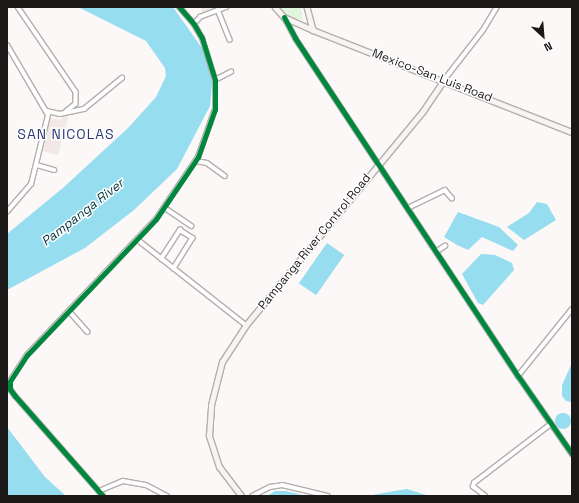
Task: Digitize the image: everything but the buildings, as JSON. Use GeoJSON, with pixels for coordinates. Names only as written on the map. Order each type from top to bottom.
{"type":"FeatureCollection","features":[{"type":"Feature","properties":{"kind":"main road"},"geometry":{"type":"LineString","coordinates":[[275,7],[284,17]]}},
{"type":"Feature","properties":{"kind":"main road"},"geometry":{"type":"LineString","coordinates":[[307,7],[313,30]]}},
{"type":"Feature","properties":{"kind":"main road","name":"Mexico-San Luis Road"},"geometry":{"type":"LineString","coordinates":[[284,17],[313,30],[444,80],[572,132]]}},
{"type":"Feature","properties":{"kind":"main road","name":"Pampanga River Control Road"},"geometry":{"type":"LineString","coordinates":[[241,496],[219,467],[214,455],[210,420],[219,370],[246,325],[423,111],[444,80]]}},
{"type":"Feature","properties":{"kind":"street"},"geometry":{"type":"LineString","coordinates":[[18,7],[76,92],[76,104],[66,112]]}},
{"type":"Feature","properties":{"kind":"street"},"geometry":{"type":"LineString","coordinates":[[103,496],[10,389],[10,381],[19,364],[138,240],[165,208],[196,161],[215,109],[215,80],[209,55],[194,24],[179,7]]}},
{"type":"Feature","properties":{"kind":"street"},"geometry":{"type":"LineString","coordinates":[[194,24],[200,17],[226,7]]}},
{"type":"Feature","properties":{"kind":"street","name":"Pampanga River Control Road"},"geometry":{"type":"LineString","coordinates":[[444,80],[483,30],[497,7]]}},
{"type":"Feature","properties":{"kind":"street"},"geometry":{"type":"LineString","coordinates":[[218,10],[230,40]]}},
{"type":"Feature","properties":{"kind":"street"},"geometry":{"type":"LineString","coordinates":[[284,17],[295,38],[378,164],[518,376],[572,454]]}},
{"type":"Feature","properties":{"kind":"street"},"geometry":{"type":"LineString","coordinates":[[7,45],[47,111],[32,184],[7,212]]}},
{"type":"Feature","properties":{"kind":"street"},"geometry":{"type":"LineString","coordinates":[[215,80],[231,72]]}},
{"type":"Feature","properties":{"kind":"street"},"geometry":{"type":"LineString","coordinates":[[47,111],[77,111],[89,106],[122,78]]}},
{"type":"Feature","properties":{"kind":"street"},"geometry":{"type":"LineString","coordinates":[[196,161],[207,163],[225,176]]}},
{"type":"Feature","properties":{"kind":"street"},"geometry":{"type":"LineString","coordinates":[[37,165],[54,170]]}},
{"type":"Feature","properties":{"kind":"street"},"geometry":{"type":"LineString","coordinates":[[408,208],[445,190],[452,198]]}},
{"type":"Feature","properties":{"kind":"street"},"geometry":{"type":"LineString","coordinates":[[165,208],[192,226]]}},
{"type":"Feature","properties":{"kind":"street"},"geometry":{"type":"LineString","coordinates":[[161,259],[180,230],[193,238],[174,269]]}},
{"type":"Feature","properties":{"kind":"street"},"geometry":{"type":"LineString","coordinates":[[138,240],[246,325]]}},
{"type":"Feature","properties":{"kind":"street"},"geometry":{"type":"LineString","coordinates":[[436,252],[445,246]]}},
{"type":"Feature","properties":{"kind":"street"},"geometry":{"type":"LineString","coordinates":[[518,376],[572,309]]}},
{"type":"Feature","properties":{"kind":"street"},"geometry":{"type":"LineString","coordinates":[[69,311],[88,332]]}},
{"type":"Feature","properties":{"kind":"street"},"geometry":{"type":"LineString","coordinates":[[484,496],[473,487],[474,483],[551,424]]}},
{"type":"Feature","properties":{"kind":"street"},"geometry":{"type":"LineString","coordinates":[[99,491],[123,481],[146,486],[167,496]]}},
{"type":"Feature","properties":{"kind":"street"},"geometry":{"type":"LineString","coordinates":[[252,496],[270,487],[282,485],[328,496]]}},
{"type":"Feature","properties":{"kind":"shaded area"},"geometry":{"type":"Polygon","coordinates":[[[200,7],[222,7],[203,13],[200,7]]]}},
{"type":"Feature","properties":{"kind":"shaded area"},"geometry":{"type":"Polygon","coordinates":[[[63,116],[68,117],[58,155],[43,151],[50,118],[61,120],[63,116]]]}},
{"type":"Feature","properties":{"kind":"green space"},"geometry":{"type":"Polygon","coordinates":[[[280,7],[301,7],[303,20],[287,16],[280,7]]]}},
{"type":"Feature","properties":{"kind":"water","name":"Pampanga River"},"geometry":{"type":"Polygon","coordinates":[[[78,7],[173,7],[204,51],[213,74],[210,106],[177,169],[134,210],[85,248],[7,290],[7,234],[64,187],[128,128],[156,97],[166,76],[165,68],[146,41],[78,7]]]}},
{"type":"Feature","properties":{"kind":"water"},"geometry":{"type":"Polygon","coordinates":[[[537,202],[547,204],[556,220],[524,240],[507,227],[529,213],[537,202]]]}},
{"type":"Feature","properties":{"kind":"water"},"geometry":{"type":"Polygon","coordinates":[[[458,212],[499,227],[518,245],[513,251],[482,237],[468,250],[457,245],[444,237],[458,212]]]}},
{"type":"Feature","properties":{"kind":"water"},"geometry":{"type":"Polygon","coordinates":[[[327,243],[344,255],[316,295],[299,283],[327,243]]]}},
{"type":"Feature","properties":{"kind":"water"},"geometry":{"type":"Polygon","coordinates":[[[481,254],[495,255],[512,263],[514,270],[483,305],[478,303],[462,274],[481,254]]]}},
{"type":"Feature","properties":{"kind":"water"},"geometry":{"type":"Polygon","coordinates":[[[572,363],[572,402],[566,401],[562,396],[562,385],[572,363]]]}},
{"type":"Feature","properties":{"kind":"water"},"geometry":{"type":"Polygon","coordinates":[[[563,413],[569,415],[571,421],[569,427],[563,429],[557,427],[555,421],[557,415],[563,413]]]}},
{"type":"Feature","properties":{"kind":"water"},"geometry":{"type":"Polygon","coordinates":[[[7,427],[45,477],[66,496],[7,496],[7,427]]]}},
{"type":"Feature","properties":{"kind":"water"},"geometry":{"type":"Polygon","coordinates":[[[407,489],[426,495],[367,496],[400,490],[407,489]]]}},
{"type":"Feature","properties":{"kind":"water"},"geometry":{"type":"Polygon","coordinates":[[[275,491],[286,491],[302,495],[267,496],[275,491]]]}},
{"type":"Feature","properties":{"kind":"cycle path"},"geometry":{"type":"LineString","coordinates":[[103,496],[15,396],[10,389],[10,381],[27,355],[156,219],[198,157],[215,109],[215,80],[202,38],[194,24],[179,7]]}},
{"type":"Feature","properties":{"kind":"cycle path"},"geometry":{"type":"LineString","coordinates":[[284,17],[295,38],[518,376],[572,454]]}},
{"type":"Feature","properties":{"kind":"district","name":"SAN NICOLAS"},"geometry":{"type":"Point","coordinates":[66,134]}}]}
